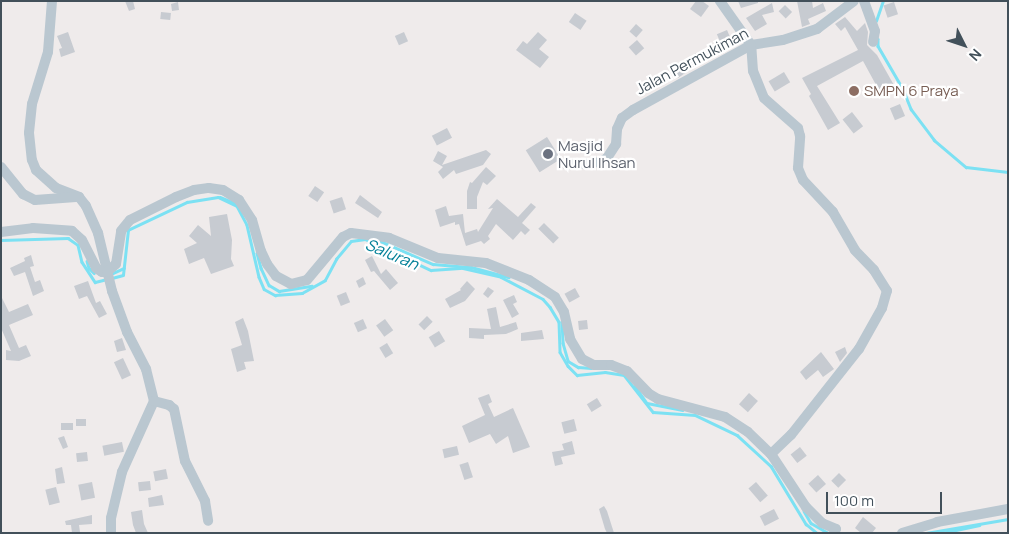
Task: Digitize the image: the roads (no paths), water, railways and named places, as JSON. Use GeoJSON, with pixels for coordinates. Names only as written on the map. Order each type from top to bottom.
{"type":"FeatureCollection","features":[{"type":"Feature","properties":{"kind":"street"},"geometry":{"type":"LineString","coordinates":[[52,1],[48,52],[32,104],[29,133],[32,160],[36,170],[56,188],[79,196],[93,221],[98,233],[112,292],[127,332],[146,369],[154,401],[122,472],[111,518],[111,533]]}},
{"type":"Feature","properties":{"kind":"street"},"geometry":{"type":"LineString","coordinates":[[720,1],[750,45],[753,71],[764,98],[798,128],[798,168],[803,180],[833,212],[856,250],[874,270],[887,291],[882,308],[859,349],[790,435],[772,454]]}},
{"type":"Feature","properties":{"kind":"street","name":"Jalan Permukiman"},"geometry":{"type":"LineString","coordinates":[[567,165],[600,162],[607,158],[616,144],[622,118],[633,110],[750,45],[783,40],[817,29],[854,1]]}},
{"type":"Feature","properties":{"kind":"street"},"geometry":{"type":"LineString","coordinates":[[864,1],[875,31],[873,42]]}},
{"type":"Feature","properties":{"kind":"street"},"geometry":{"type":"LineString","coordinates":[[1,167],[23,194],[35,200],[79,196]]}},
{"type":"Feature","properties":{"kind":"street"},"geometry":{"type":"LineString","coordinates":[[108,273],[116,264],[121,231],[130,220],[144,211],[194,190],[210,188],[223,190],[238,200],[246,209],[252,220],[261,252],[267,264],[282,281],[296,284],[307,280],[343,237],[351,232],[390,238],[438,258],[472,260],[501,268],[549,291],[559,300],[564,312],[570,339],[582,359],[594,365],[611,365],[627,372],[648,393],[658,399],[725,417],[748,432],[772,454],[806,507],[822,523],[838,531]]}},
{"type":"Feature","properties":{"kind":"street"},"geometry":{"type":"LineString","coordinates":[[1,232],[33,228],[72,231],[82,240],[96,268],[108,273]]}},
{"type":"Feature","properties":{"kind":"street"},"geometry":{"type":"LineString","coordinates":[[154,401],[170,405],[174,409],[185,461],[205,501],[208,521]]}},
{"type":"Feature","properties":{"kind":"street"},"geometry":{"type":"LineString","coordinates":[[902,533],[937,522],[1008,509]]}},
{"type":"Feature","properties":{"kind":"waterway"},"geometry":{"type":"LineString","coordinates":[[876,21],[883,1]]}},
{"type":"Feature","properties":{"kind":"waterway"},"geometry":{"type":"LineString","coordinates":[[878,39],[878,46],[903,89],[911,109],[934,140],[966,167],[1008,172]]}},
{"type":"Feature","properties":{"kind":"waterway","name":"Saluran"},"geometry":{"type":"LineString","coordinates":[[112,278],[123,275],[128,230],[187,202],[218,197],[237,206],[247,225],[259,277],[264,289],[275,295],[302,293],[325,280],[336,259],[351,241],[365,239],[431,270],[463,268],[501,277],[543,299],[550,307],[559,322],[560,352],[568,366],[577,375],[605,372],[624,375],[653,412],[695,415],[737,435],[771,466],[806,524],[817,533]]}},
{"type":"Feature","properties":{"kind":"waterway","name":"Saluran"},"geometry":{"type":"LineString","coordinates":[[220,197],[235,203]]}},
{"type":"Feature","properties":{"kind":"waterway","name":"Saluran"},"geometry":{"type":"LineString","coordinates":[[1,240],[68,238],[78,245],[82,262],[95,282],[107,279]]}},
{"type":"Feature","properties":{"kind":"waterway"},"geometry":{"type":"LineString","coordinates":[[380,241],[433,264],[471,267],[509,277]]}},
{"type":"Feature","properties":{"kind":"waterway"},"geometry":{"type":"LineString","coordinates":[[257,253],[261,268],[269,285],[279,291],[312,286]]}},
{"type":"Feature","properties":{"kind":"waterway","name":"Saluran"},"geometry":{"type":"LineString","coordinates":[[87,261],[89,268],[94,273]]}},
{"type":"Feature","properties":{"kind":"waterway"},"geometry":{"type":"LineString","coordinates":[[111,274],[124,268]]}},
{"type":"Feature","properties":{"kind":"waterway"},"geometry":{"type":"LineString","coordinates":[[562,322],[563,343],[568,361],[578,367],[591,368]]}},
{"type":"Feature","properties":{"kind":"waterway"},"geometry":{"type":"LineString","coordinates":[[635,386],[647,403],[682,410]]}},
{"type":"Feature","properties":{"kind":"waterway"},"geometry":{"type":"LineString","coordinates":[[804,511],[811,523],[828,533]]}},
{"type":"Feature","properties":{"kind":"waterway","name":"Saluran"},"geometry":{"type":"LineString","coordinates":[[926,533],[1008,519]]}},
{"type":"Feature","properties":{"kind":"waterway","name":"Saluran"},"geometry":{"type":"LineString","coordinates":[[942,533],[979,525]]}},
{"type":"Feature","properties":{"kind":"place","name":"SMPN 6 Praya"},"geometry":{"type":"Point","coordinates":[854,91]}},
{"type":"Feature","properties":{"kind":"place","name":"Masjid Nurul Ihsan"},"geometry":{"type":"Point","coordinates":[548,154]}}]}
